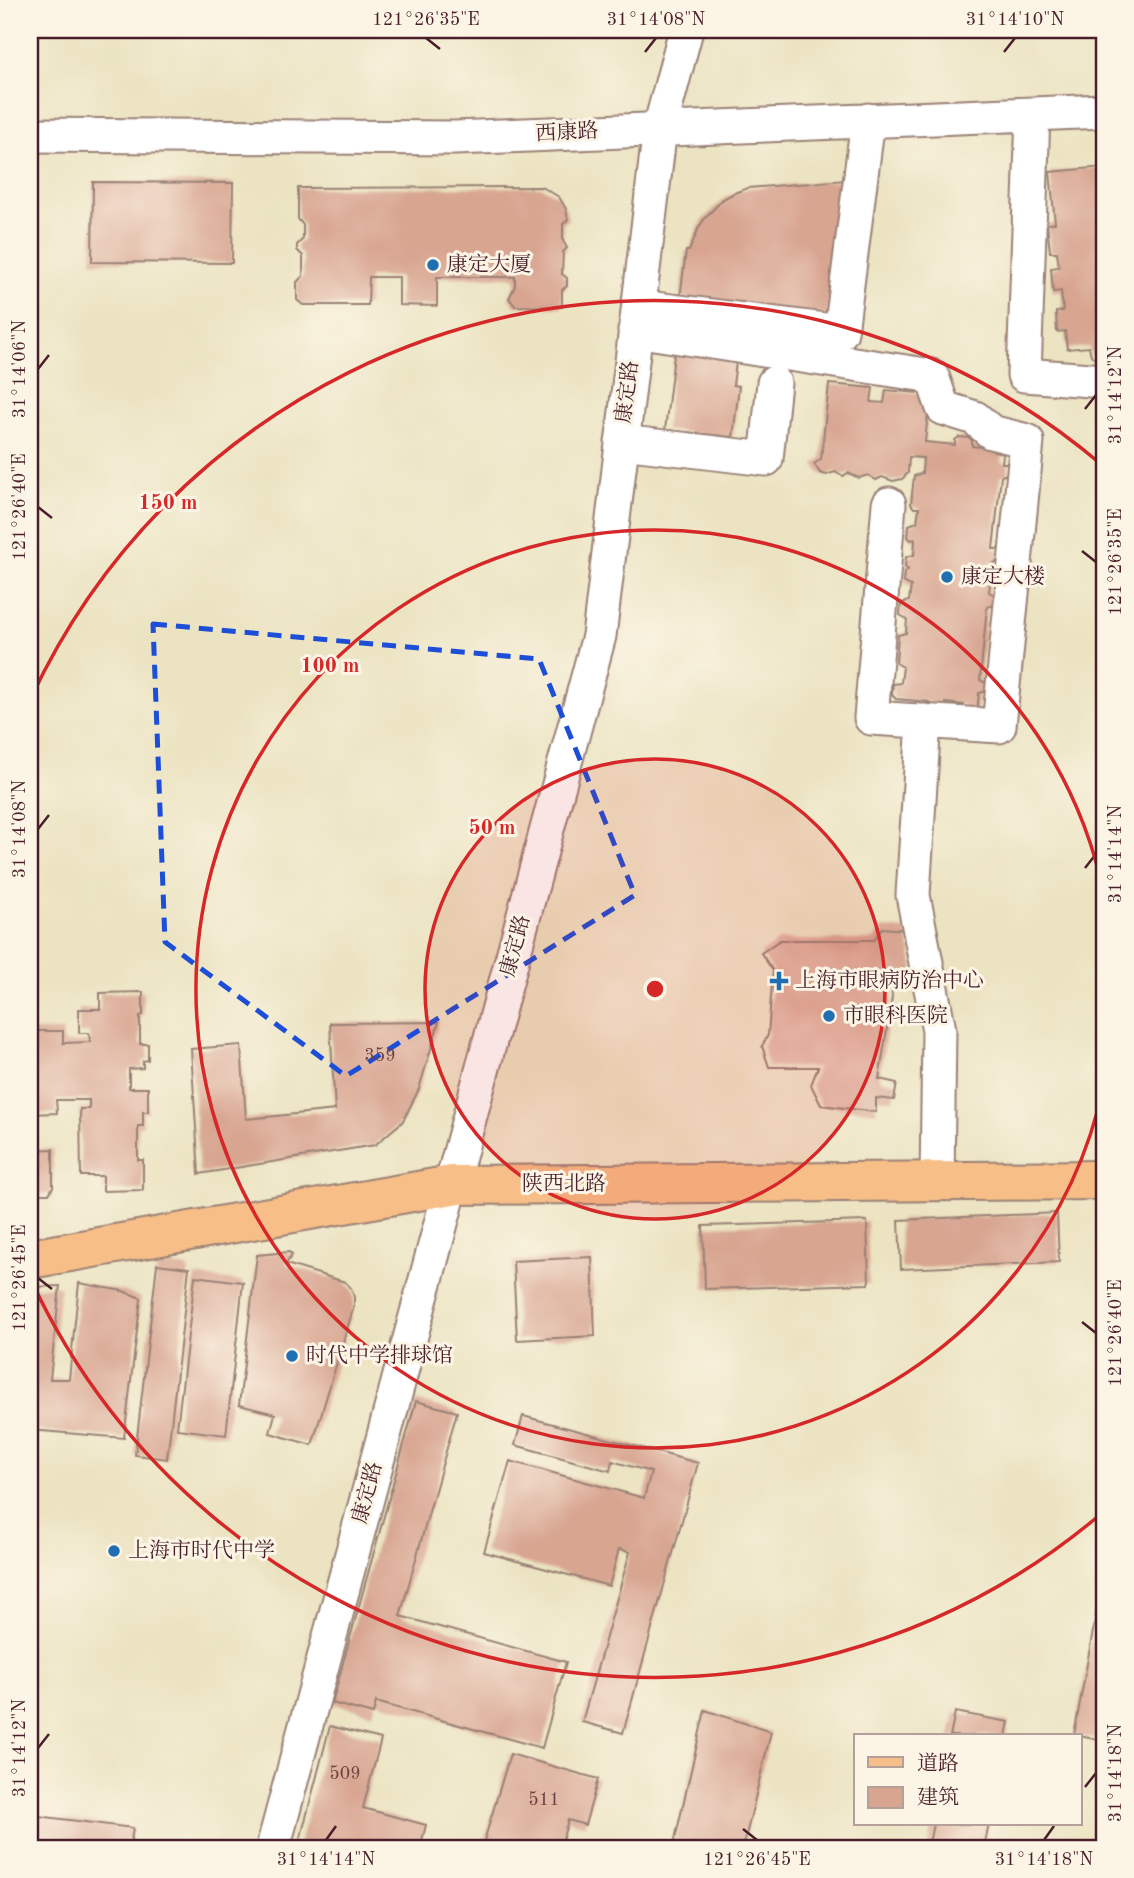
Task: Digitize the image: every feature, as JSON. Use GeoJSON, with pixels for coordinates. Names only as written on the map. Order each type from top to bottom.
{"type":"FeatureCollection","features":[{"type":"Feature","properties":{"kind":"main road","name":"陕西北路"},"geometry":{"type":"LineString","coordinates":[[30,1259],[452,1185],[1104,1180]]}},
{"type":"Feature","properties":{"kind":"street","name":"康定路"},"geometry":{"type":"LineString","coordinates":[[273,1848],[599,636],[660,128],[686,30]]}},
{"type":"Feature","properties":{"kind":"street","name":"西康路"},"geometry":{"type":"LineString","coordinates":[[30,135],[455,138],[1104,111]]}},
{"type":"Feature","properties":{"kind":"street"},"geometry":{"type":"LineString","coordinates":[[1032,114],[1024,375],[1104,381]]}},
{"type":"Feature","properties":{"kind":"street"},"geometry":{"type":"LineString","coordinates":[[637,318],[841,332],[868,120]]}},
{"type":"Feature","properties":{"kind":"street"},"geometry":{"type":"LineString","coordinates":[[637,318],[932,376],[943,408],[975,418],[991,432],[1027,441],[999,726],[871,718],[889,504]]}},
{"type":"Feature","properties":{"kind":"street"},"geometry":{"type":"LineString","coordinates":[[622,442],[766,459],[774,383]]}},
{"type":"Feature","properties":{"kind":"street"},"geometry":{"type":"LineString","coordinates":[[925,722],[913,895],[939,1030],[937,1181]]}},
{"type":"Feature","properties":{"kind":"highlighted area"},"geometry":{"type":"Polygon","coordinates":[[[153,624],[539,659],[635,895],[346,1076],[165,942],[153,624]]]}},
{"type":"Feature","properties":{"kind":"building"},"geometry":{"type":"Polygon","coordinates":[[[1104,167],[1104,360],[1097,361],[1091,355],[1089,347],[1067,349],[1065,331],[1057,332],[1056,312],[1063,311],[1061,291],[1053,292],[1051,268],[1059,267],[1057,252],[1050,252],[1047,224],[1055,223],[1050,172],[1104,167]]]}},
{"type":"Feature","properties":{"kind":"building"},"geometry":{"type":"Polygon","coordinates":[[[845,180],[828,316],[680,298],[686,251],[689,251],[705,218],[723,199],[748,188],[845,180]]]}},
{"type":"Feature","properties":{"kind":"building"},"geometry":{"type":"Polygon","coordinates":[[[93,182],[233,183],[232,263],[92,262],[93,182]]]}},
{"type":"Feature","properties":{"kind":"building","name":"康定大厦"},"geometry":{"type":"Polygon","coordinates":[[[542,187],[559,197],[566,209],[568,220],[563,224],[563,241],[567,248],[563,252],[562,274],[567,278],[567,286],[562,290],[562,307],[515,306],[509,298],[515,286],[515,277],[437,277],[437,306],[399,305],[399,277],[369,277],[368,305],[303,305],[297,300],[297,282],[303,276],[303,256],[297,250],[297,245],[303,239],[303,225],[298,219],[298,188],[542,187]]]}},
{"type":"Feature","properties":{"kind":"building"},"geometry":{"type":"Polygon","coordinates":[[[675,347],[737,354],[733,385],[739,386],[733,437],[665,430],[675,347]]]}},
{"type":"Feature","properties":{"kind":"building","name":"康定大楼"},"geometry":{"type":"Polygon","coordinates":[[[829,384],[873,388],[871,402],[884,403],[886,390],[930,394],[925,442],[955,445],[955,440],[959,437],[970,438],[972,446],[990,448],[1004,445],[1002,463],[1009,466],[1008,474],[1001,476],[993,549],[998,549],[1001,553],[999,561],[992,564],[989,592],[996,596],[995,605],[987,607],[980,680],[988,684],[987,691],[979,693],[977,711],[964,710],[964,705],[946,703],[946,708],[929,707],[929,702],[896,699],[892,695],[893,684],[901,683],[903,667],[896,663],[898,635],[906,633],[907,619],[900,615],[901,603],[909,601],[911,586],[903,582],[904,573],[908,570],[905,567],[906,557],[914,555],[915,539],[908,537],[909,525],[917,522],[919,508],[914,508],[911,504],[914,476],[922,473],[923,458],[909,457],[908,473],[902,479],[893,481],[882,477],[876,480],[868,475],[859,478],[848,473],[843,476],[835,472],[826,475],[820,473],[814,464],[821,459],[829,384]]]}},
{"type":"Feature","properties":{"kind":"building","name":"市眼科医院"},"geometry":{"type":"Polygon","coordinates":[[[882,928],[907,930],[916,980],[891,982],[892,997],[879,1079],[897,1083],[894,1100],[876,1098],[876,1112],[821,1105],[811,1085],[818,1067],[769,1067],[762,1046],[768,1035],[773,971],[761,953],[780,940],[874,940],[882,928]]]}},
{"type":"Feature","properties":{"kind":"building"},"geometry":{"type":"Polygon","coordinates":[[[143,992],[140,1044],[148,1044],[148,1060],[143,1061],[143,1068],[129,1069],[129,1088],[148,1088],[148,1112],[143,1112],[143,1126],[138,1126],[138,1160],[143,1160],[143,1190],[103,1191],[103,1176],[81,1176],[80,1109],[89,1109],[89,1100],[56,1100],[57,1113],[30,1114],[30,1031],[63,1031],[63,1043],[90,1042],[89,1033],[79,1033],[79,1009],[100,1009],[100,993],[143,992]]]}},
{"type":"Feature","properties":{"kind":"building"},"geometry":{"type":"Polygon","coordinates":[[[439,1022],[419,1089],[403,1121],[375,1145],[199,1174],[191,1049],[241,1045],[246,1119],[335,1110],[330,1023],[439,1022]]]}},
{"type":"Feature","properties":{"kind":"building"},"geometry":{"type":"Polygon","coordinates":[[[53,1149],[53,1187],[49,1194],[30,1194],[30,1150],[53,1149]]]}},
{"type":"Feature","properties":{"kind":"building"},"geometry":{"type":"Polygon","coordinates":[[[1057,1213],[1059,1262],[901,1269],[899,1220],[1057,1213]]]}},
{"type":"Feature","properties":{"kind":"building"},"geometry":{"type":"Polygon","coordinates":[[[867,1221],[869,1284],[705,1289],[703,1226],[867,1221]]]}},
{"type":"Feature","properties":{"kind":"building","name":"时代中学排球馆"},"geometry":{"type":"Polygon","coordinates":[[[289,1252],[292,1255],[286,1264],[345,1282],[354,1297],[354,1306],[312,1445],[270,1433],[275,1414],[239,1405],[257,1255],[289,1252]]]}},
{"type":"Feature","properties":{"kind":"building"},"geometry":{"type":"Polygon","coordinates":[[[592,1257],[595,1336],[517,1340],[513,1261],[592,1257]]]}},
{"type":"Feature","properties":{"kind":"building"},"geometry":{"type":"Polygon","coordinates":[[[157,1264],[189,1268],[167,1459],[135,1455],[157,1264]]]}},
{"type":"Feature","properties":{"kind":"building"},"geometry":{"type":"Polygon","coordinates":[[[195,1276],[243,1282],[226,1435],[177,1429],[195,1276]]]}},
{"type":"Feature","properties":{"kind":"building"},"geometry":{"type":"Polygon","coordinates":[[[79,1283],[123,1291],[141,1298],[124,1438],[30,1430],[30,1287],[60,1286],[50,1379],[69,1379],[79,1283]]]}},
{"type":"Feature","properties":{"kind":"building"},"geometry":{"type":"Polygon","coordinates":[[[416,1401],[457,1412],[400,1616],[566,1662],[542,1748],[376,1702],[373,1714],[332,1703],[416,1401]]]}},
{"type":"Feature","properties":{"kind":"building"},"geometry":{"type":"Polygon","coordinates":[[[523,1416],[698,1463],[623,1733],[582,1722],[630,1552],[619,1549],[609,1586],[484,1552],[510,1461],[644,1498],[651,1472],[612,1461],[610,1471],[515,1445],[523,1416]]]}},
{"type":"Feature","properties":{"kind":"building"},"geometry":{"type":"Polygon","coordinates":[[[1103,1576],[1104,1576],[1104,1741],[1074,1734],[1103,1576]]]}},
{"type":"Feature","properties":{"kind":"building"},"geometry":{"type":"Polygon","coordinates":[[[705,1710],[771,1732],[743,1848],[673,1848],[705,1710]]]}},
{"type":"Feature","properties":{"kind":"building"},"geometry":{"type":"Polygon","coordinates":[[[955,1712],[1009,1722],[1006,1734],[950,1734],[955,1712]]]}},
{"type":"Feature","properties":{"kind":"building"},"geometry":{"type":"Polygon","coordinates":[[[330,1726],[381,1739],[363,1808],[426,1825],[420,1848],[298,1848],[330,1726]]]}},
{"type":"Feature","properties":{"kind":"building"},"geometry":{"type":"Polygon","coordinates":[[[510,1754],[598,1779],[585,1825],[568,1820],[560,1848],[482,1848],[510,1754]]]}},
{"type":"Feature","properties":{"kind":"building"},"geometry":{"type":"Polygon","coordinates":[[[30,1815],[133,1828],[130,1848],[30,1848],[30,1815]]]}},
{"type":"Feature","properties":{"kind":"building"},"geometry":{"type":"Polygon","coordinates":[[[933,1826],[989,1826],[984,1848],[928,1848],[933,1826]]]}},
{"type":"Feature","properties":{"kind":"place","name":"康定大厦"},"geometry":{"type":"Point","coordinates":[433,265]}},
{"type":"Feature","properties":{"kind":"place","name":"康定大楼"},"geometry":{"type":"Point","coordinates":[947,577]}},
{"type":"Feature","properties":{"kind":"place","name":"上海市眼病防治中心"},"geometry":{"type":"Point","coordinates":[779,981]}},
{"type":"Feature","properties":{"kind":"place","name":"市眼科医院"},"geometry":{"type":"Point","coordinates":[829,1016]}},
{"type":"Feature","properties":{"kind":"place","name":"时代中学排球馆"},"geometry":{"type":"Point","coordinates":[292,1356]}},
{"type":"Feature","properties":{"kind":"place","name":"上海市时代中学"},"geometry":{"type":"Point","coordinates":[114,1551]}}]}
